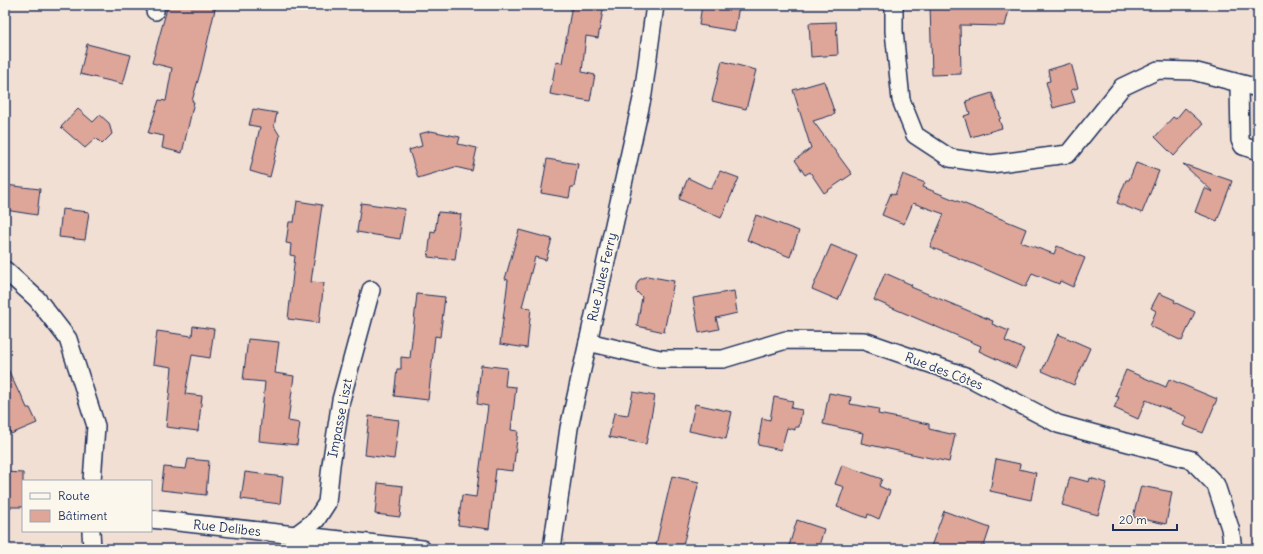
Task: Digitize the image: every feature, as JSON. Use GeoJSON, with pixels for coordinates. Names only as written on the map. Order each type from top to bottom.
{"type":"FeatureCollection","features":[{"type":"Feature","properties":{"kind":"street","name":"Rue Jules Ferry"},"geometry":{"type":"LineString","coordinates":[[552,549],[568,428],[643,94],[655,5]]}},
{"type":"Feature","properties":{"kind":"street"},"geometry":{"type":"LineString","coordinates":[[894,5],[894,31],[901,100],[915,135],[950,158],[991,164],[1068,154],[1122,87],[1158,70],[1193,71],[1258,88]]}},
{"type":"Feature","properties":{"kind":"street"},"geometry":{"type":"LineString","coordinates":[[1238,84],[1240,140],[1243,146],[1258,152]]}},
{"type":"Feature","properties":{"kind":"street"},"geometry":{"type":"LineString","coordinates":[[5,270],[37,299],[68,340],[96,426],[92,480]]}},
{"type":"Feature","properties":{"kind":"street","name":"Impasse Liszt"},"geometry":{"type":"LineString","coordinates":[[295,542],[316,520],[327,503],[341,400],[371,290]]}},
{"type":"Feature","properties":{"kind":"street","name":"Rue des Côtes"},"geometry":{"type":"LineString","coordinates":[[588,342],[660,359],[723,358],[786,340],[864,341],[968,377],[1058,424],[1192,460],[1216,485],[1230,528],[1233,549]]}},
{"type":"Feature","properties":{"kind":"street","name":"Rue Delibes"},"geometry":{"type":"LineString","coordinates":[[152,519],[295,542],[422,549]]}},
{"type":"Feature","properties":{"kind":"street"},"geometry":{"type":"LineString","coordinates":[[91,532],[92,549]]}},
{"type":"Feature","properties":{"kind":"building"},"geometry":{"type":"Polygon","coordinates":[[[168,5],[216,5],[201,70],[192,101],[194,102],[182,153],[162,148],[164,136],[148,133],[159,100],[166,101],[172,68],[152,63],[168,5]]]}},
{"type":"Feature","properties":{"kind":"building"},"geometry":{"type":"Polygon","coordinates":[[[572,5],[604,5],[598,38],[586,36],[582,72],[595,75],[590,101],[550,94],[556,62],[562,63],[572,5]]]}},
{"type":"Feature","properties":{"kind":"building"},"geometry":{"type":"Polygon","coordinates":[[[702,5],[739,5],[735,31],[699,25],[702,5]]]}},
{"type":"Feature","properties":{"kind":"building"},"geometry":{"type":"Polygon","coordinates":[[[930,5],[1010,6],[1005,26],[960,25],[961,74],[932,75],[930,5]]]}},
{"type":"Feature","properties":{"kind":"building"},"geometry":{"type":"Polygon","coordinates":[[[836,22],[838,55],[811,57],[809,23],[836,22]]]}},
{"type":"Feature","properties":{"kind":"building"},"geometry":{"type":"Polygon","coordinates":[[[87,44],[131,55],[123,84],[80,74],[87,44]]]}},
{"type":"Feature","properties":{"kind":"building"},"geometry":{"type":"Polygon","coordinates":[[[722,61],[756,70],[746,109],[712,101],[722,61]]]}},
{"type":"Feature","properties":{"kind":"building"},"geometry":{"type":"Polygon","coordinates":[[[1071,63],[1078,88],[1071,90],[1075,102],[1053,108],[1046,82],[1050,81],[1048,70],[1071,63]]]}},
{"type":"Feature","properties":{"kind":"building"},"geometry":{"type":"Polygon","coordinates":[[[824,81],[835,114],[813,121],[852,174],[824,193],[810,172],[805,175],[795,160],[811,148],[793,90],[824,81]]]}},
{"type":"Feature","properties":{"kind":"building"},"geometry":{"type":"Polygon","coordinates":[[[992,93],[1001,118],[999,119],[1002,128],[971,137],[964,116],[970,114],[966,101],[992,93]]]}},
{"type":"Feature","properties":{"kind":"building"},"geometry":{"type":"Polygon","coordinates":[[[1185,108],[1203,124],[1174,156],[1155,137],[1173,117],[1176,119],[1185,108]]]}},
{"type":"Feature","properties":{"kind":"building"},"geometry":{"type":"Polygon","coordinates":[[[78,109],[93,122],[100,115],[109,123],[112,134],[102,144],[96,138],[85,148],[61,127],[78,109]]]}},
{"type":"Feature","properties":{"kind":"building"},"geometry":{"type":"Polygon","coordinates":[[[253,109],[277,113],[274,126],[280,136],[270,177],[250,171],[260,127],[249,125],[253,109]]]}},
{"type":"Feature","properties":{"kind":"building"},"geometry":{"type":"Polygon","coordinates":[[[431,131],[460,137],[458,144],[477,148],[472,171],[455,167],[418,178],[409,150],[422,146],[419,134],[431,131]]]}},
{"type":"Feature","properties":{"kind":"building"},"geometry":{"type":"Polygon","coordinates":[[[547,159],[578,164],[574,187],[571,187],[569,198],[541,193],[547,159]]]}},
{"type":"Feature","properties":{"kind":"building"},"geometry":{"type":"Polygon","coordinates":[[[1136,163],[1159,171],[1142,213],[1117,203],[1126,180],[1129,180],[1136,163]]]}},
{"type":"Feature","properties":{"kind":"building"},"geometry":{"type":"Polygon","coordinates":[[[1183,164],[1232,181],[1217,221],[1195,212],[1204,188],[1213,192],[1183,164]]]}},
{"type":"Feature","properties":{"kind":"building"},"geometry":{"type":"Polygon","coordinates":[[[720,171],[739,178],[721,218],[679,199],[688,178],[711,189],[720,171]]]}},
{"type":"Feature","properties":{"kind":"building"},"geometry":{"type":"Polygon","coordinates":[[[903,174],[925,183],[923,187],[1026,229],[1021,242],[1054,254],[1057,246],[1085,258],[1073,287],[1060,281],[1059,284],[1032,273],[1026,287],[930,247],[944,214],[913,203],[904,224],[882,215],[891,193],[895,195],[903,174]]]}},
{"type":"Feature","properties":{"kind":"building"},"geometry":{"type":"Polygon","coordinates":[[[5,185],[40,189],[37,215],[5,210],[5,185]]]}},
{"type":"Feature","properties":{"kind":"building"},"geometry":{"type":"Polygon","coordinates":[[[297,201],[322,205],[311,282],[324,283],[319,323],[288,319],[295,256],[290,255],[291,244],[286,243],[289,222],[294,222],[297,201]]]}},
{"type":"Feature","properties":{"kind":"building"},"geometry":{"type":"Polygon","coordinates":[[[361,203],[405,209],[400,239],[357,232],[361,203]]]}},
{"type":"Feature","properties":{"kind":"building"},"geometry":{"type":"Polygon","coordinates":[[[62,209],[89,212],[85,240],[59,237],[62,209]]]}},
{"type":"Feature","properties":{"kind":"building"},"geometry":{"type":"Polygon","coordinates":[[[438,212],[461,214],[455,260],[428,257],[431,231],[435,232],[438,212]]]}},
{"type":"Feature","properties":{"kind":"building"},"geometry":{"type":"Polygon","coordinates":[[[756,215],[799,231],[790,257],[747,240],[756,215]]]}},
{"type":"Feature","properties":{"kind":"building"},"geometry":{"type":"Polygon","coordinates":[[[519,230],[552,239],[546,260],[535,257],[522,307],[531,308],[527,348],[500,344],[508,280],[505,279],[519,230]]]}},
{"type":"Feature","properties":{"kind":"building"},"geometry":{"type":"Polygon","coordinates":[[[831,245],[857,256],[838,300],[812,289],[831,245]]]}},
{"type":"Feature","properties":{"kind":"building"},"geometry":{"type":"Polygon","coordinates":[[[885,273],[912,285],[911,287],[993,321],[992,324],[1009,331],[1005,341],[1024,349],[1016,368],[979,351],[981,346],[874,300],[885,273]]]}},
{"type":"Feature","properties":{"kind":"building"},"geometry":{"type":"Polygon","coordinates":[[[647,276],[674,281],[664,332],[637,326],[642,297],[636,291],[636,286],[639,280],[647,276]]]}},
{"type":"Feature","properties":{"kind":"building"},"geometry":{"type":"Polygon","coordinates":[[[734,291],[737,313],[716,318],[719,329],[699,333],[693,298],[734,291]]]}},
{"type":"Feature","properties":{"kind":"building"},"geometry":{"type":"Polygon","coordinates":[[[1159,293],[1175,300],[1174,302],[1195,312],[1182,341],[1150,326],[1156,311],[1151,308],[1159,293]]]}},
{"type":"Feature","properties":{"kind":"building"},"geometry":{"type":"Polygon","coordinates":[[[417,294],[445,297],[440,337],[435,336],[428,400],[394,396],[397,369],[401,369],[401,357],[410,358],[417,294]]]}},
{"type":"Feature","properties":{"kind":"building"},"geometry":{"type":"Polygon","coordinates":[[[193,326],[214,329],[210,358],[192,355],[185,394],[202,396],[198,431],[166,427],[172,367],[153,364],[157,331],[192,336],[193,326]]]}},
{"type":"Feature","properties":{"kind":"building"},"geometry":{"type":"Polygon","coordinates":[[[1058,334],[1090,348],[1074,385],[1042,371],[1058,334]]]}},
{"type":"Feature","properties":{"kind":"building"},"geometry":{"type":"Polygon","coordinates":[[[248,339],[279,342],[275,373],[294,376],[288,421],[300,423],[297,445],[259,441],[265,382],[243,380],[248,339]]]}},
{"type":"Feature","properties":{"kind":"building"},"geometry":{"type":"Polygon","coordinates":[[[5,363],[27,408],[30,408],[37,423],[11,434],[5,421],[5,363]]]}},
{"type":"Feature","properties":{"kind":"building"},"geometry":{"type":"Polygon","coordinates":[[[481,365],[507,368],[505,386],[516,387],[511,430],[518,431],[513,471],[496,469],[489,529],[458,525],[462,495],[476,497],[488,406],[477,404],[481,365]]]}},
{"type":"Feature","properties":{"kind":"building"},"geometry":{"type":"Polygon","coordinates":[[[1126,370],[1166,387],[1169,379],[1217,399],[1203,433],[1183,425],[1187,417],[1146,400],[1138,419],[1114,408],[1119,397],[1115,396],[1126,370]]]}},
{"type":"Feature","properties":{"kind":"building"},"geometry":{"type":"Polygon","coordinates":[[[633,392],[655,396],[646,444],[609,437],[614,413],[628,415],[633,392]]]}},
{"type":"Feature","properties":{"kind":"building"},"geometry":{"type":"Polygon","coordinates":[[[829,393],[851,397],[850,404],[879,409],[878,414],[929,424],[929,429],[955,435],[949,462],[861,443],[863,433],[823,424],[829,393]]]}},
{"type":"Feature","properties":{"kind":"building"},"geometry":{"type":"Polygon","coordinates":[[[774,397],[793,401],[791,408],[802,410],[799,427],[795,427],[795,430],[787,428],[781,450],[758,445],[762,418],[770,420],[774,397]]]}},
{"type":"Feature","properties":{"kind":"building"},"geometry":{"type":"Polygon","coordinates":[[[695,404],[732,412],[726,439],[689,431],[695,404]]]}},
{"type":"Feature","properties":{"kind":"building"},"geometry":{"type":"Polygon","coordinates":[[[369,416],[399,420],[394,459],[365,455],[369,416]]]}},
{"type":"Feature","properties":{"kind":"building"},"geometry":{"type":"Polygon","coordinates":[[[188,459],[209,461],[206,495],[161,490],[164,467],[186,469],[188,459]]]}},
{"type":"Feature","properties":{"kind":"building"},"geometry":{"type":"Polygon","coordinates":[[[996,459],[1020,464],[1019,469],[1036,473],[1031,500],[990,491],[996,459]]]}},
{"type":"Feature","properties":{"kind":"building"},"geometry":{"type":"Polygon","coordinates":[[[842,465],[882,479],[879,486],[890,491],[879,519],[868,514],[867,518],[837,507],[844,487],[835,484],[842,465]]]}},
{"type":"Feature","properties":{"kind":"building"},"geometry":{"type":"Polygon","coordinates":[[[5,472],[23,473],[22,507],[5,507],[5,472]]]}},
{"type":"Feature","properties":{"kind":"building"},"geometry":{"type":"Polygon","coordinates":[[[245,472],[283,477],[280,504],[241,499],[245,472]]]}},
{"type":"Feature","properties":{"kind":"building"},"geometry":{"type":"Polygon","coordinates":[[[672,476],[699,482],[682,549],[655,549],[672,476]]]}},
{"type":"Feature","properties":{"kind":"building"},"geometry":{"type":"Polygon","coordinates":[[[1070,477],[1089,482],[1090,478],[1107,483],[1098,515],[1062,505],[1070,477]]]}},
{"type":"Feature","properties":{"kind":"building"},"geometry":{"type":"Polygon","coordinates":[[[378,483],[403,486],[400,517],[375,514],[378,483]]]}},
{"type":"Feature","properties":{"kind":"building"},"geometry":{"type":"Polygon","coordinates":[[[1141,486],[1172,492],[1166,524],[1133,517],[1141,486]]]}},
{"type":"Feature","properties":{"kind":"building"},"geometry":{"type":"Polygon","coordinates":[[[944,511],[990,528],[983,549],[930,549],[944,511]]]}},
{"type":"Feature","properties":{"kind":"building"},"geometry":{"type":"Polygon","coordinates":[[[797,520],[824,529],[818,549],[788,549],[797,520]]]}}]}
